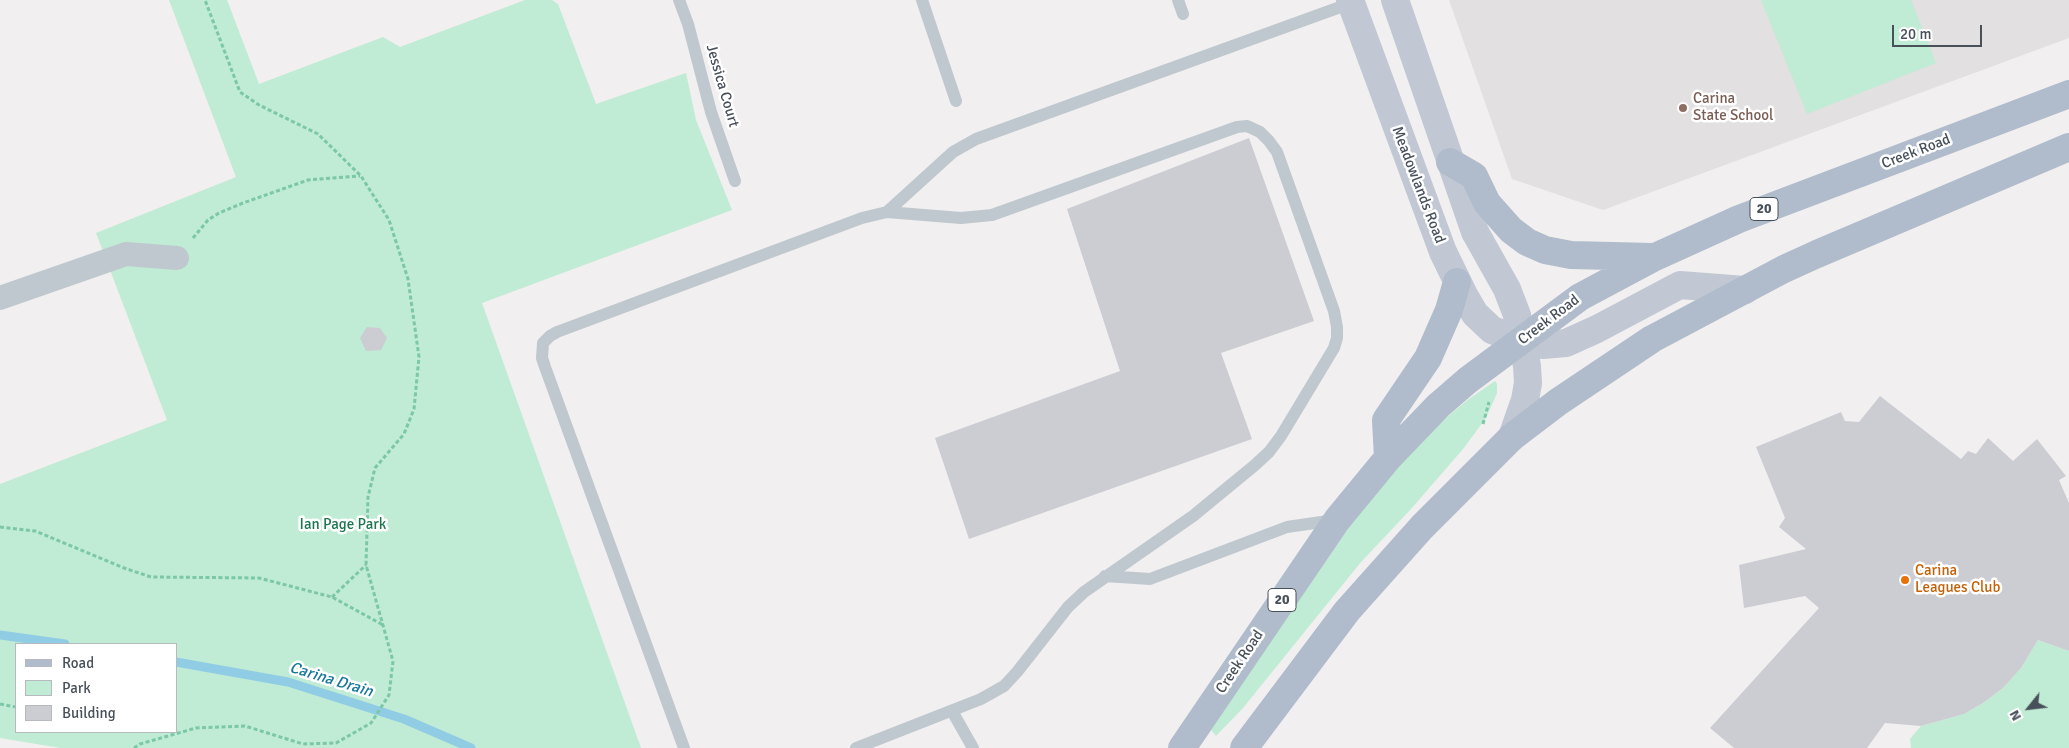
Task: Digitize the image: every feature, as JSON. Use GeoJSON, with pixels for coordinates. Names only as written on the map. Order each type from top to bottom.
{"type":"FeatureCollection","features":[{"type":"Feature","properties":{"kind":"main road"},"geometry":{"type":"LineString","coordinates":[[1395,0],[1475,232],[1514,304],[1527,366],[1528,383],[1525,400],[1512,437]]}},
{"type":"Feature","properties":{"kind":"main road","name":"Meadowlands Road"},"geometry":{"type":"LineString","coordinates":[[1354,1],[1431,222],[1457,282],[1475,314],[1492,330],[1522,341],[1543,345],[1566,343],[1680,285],[1745,290]]}},
{"type":"Feature","properties":{"kind":"main road","name":"Creek Road"},"geometry":{"type":"LineString","coordinates":[[1182,748],[1337,520],[1388,458],[1438,406],[1468,380],[1580,297],[1700,235],[1790,198],[2069,94]]}},
{"type":"Feature","properties":{"kind":"main road"},"geometry":{"type":"LineString","coordinates":[[1244,748],[1348,611],[1422,527],[1512,437],[1589,380],[1644,344],[1690,318],[1817,254],[2069,147]]}},
{"type":"Feature","properties":{"kind":"main road"},"geometry":{"type":"LineString","coordinates":[[1450,162],[1474,176],[1487,203],[1505,224],[1527,242],[1545,250],[1570,255],[1655,257]]}},
{"type":"Feature","properties":{"kind":"main road"},"geometry":{"type":"LineString","coordinates":[[1388,458],[1386,420],[1428,358],[1449,310],[1457,282]]}},
{"type":"Feature","properties":{"kind":"street"},"geometry":{"type":"LineString","coordinates":[[0,298],[126,254],[177,258]]}},
{"type":"Feature","properties":{"kind":"lane","name":"Jessica Court"},"geometry":{"type":"LineString","coordinates":[[679,0],[688,24],[711,112],[735,181]]}},
{"type":"Feature","properties":{"kind":"lane"},"geometry":{"type":"LineString","coordinates":[[922,0],[956,101]]}},
{"type":"Feature","properties":{"kind":"lane"},"geometry":{"type":"LineString","coordinates":[[1178,0],[1183,14]]}},
{"type":"Feature","properties":{"kind":"lane"},"geometry":{"type":"LineString","coordinates":[[887,212],[953,152],[976,140],[1354,1]]}},
{"type":"Feature","properties":{"kind":"lane"},"geometry":{"type":"LineString","coordinates":[[684,748],[545,367],[542,358],[543,344],[557,332],[839,225],[887,212],[960,218],[992,215],[1236,127],[1247,126],[1260,132],[1270,141],[1277,152],[1334,311],[1337,326],[1337,338],[1334,348],[1281,436],[1269,452],[1193,516],[1084,592],[1068,607],[1004,686],[992,694],[952,711],[856,748]]}},
{"type":"Feature","properties":{"kind":"lane"},"geometry":{"type":"LineString","coordinates":[[1105,576],[1150,578],[1287,527],[1337,520]]}},
{"type":"Feature","properties":{"kind":"lane"},"geometry":{"type":"LineString","coordinates":[[952,711],[973,748]]}},
{"type":"Feature","properties":{"kind":"path"},"geometry":{"type":"LineString","coordinates":[[178,732],[196,728],[246,726],[303,744],[336,743],[371,723],[389,695],[393,661],[366,565],[368,497],[374,468],[404,434],[414,409],[419,357],[408,279],[388,220],[361,176],[318,134],[259,105],[240,92],[205,0]]}},
{"type":"Feature","properties":{"kind":"path"},"geometry":{"type":"LineString","coordinates":[[177,258],[203,225],[219,213],[308,180],[361,176]]}},
{"type":"Feature","properties":{"kind":"path"},"geometry":{"type":"LineString","coordinates":[[1481,429],[1491,396]]}},
{"type":"Feature","properties":{"kind":"path"},"geometry":{"type":"LineString","coordinates":[[0,527],[35,532],[151,578],[259,578],[332,597],[383,625]]}},
{"type":"Feature","properties":{"kind":"path"},"geometry":{"type":"LineString","coordinates":[[332,597],[366,565]]}},
{"type":"Feature","properties":{"kind":"path"},"geometry":{"type":"LineString","coordinates":[[0,704],[15,708]]}},
{"type":"Feature","properties":{"kind":"path"},"geometry":{"type":"LineString","coordinates":[[134,748],[140,744],[175,733]]}},
{"type":"Feature","properties":{"kind":"shaded area","name":"Carina State School"},"geometry":{"type":"Polygon","coordinates":[[[1449,0],[2069,0],[2069,38],[1603,210],[1512,179],[1449,0]]]}},
{"type":"Feature","properties":{"kind":"green space","name":"Ian Page Park"},"geometry":{"type":"Polygon","coordinates":[[[169,0],[227,0],[259,84],[383,37],[400,47],[525,0],[552,0],[558,4],[596,104],[686,73],[696,120],[732,210],[482,303],[641,748],[61,748],[0,738],[0,484],[167,420],[96,233],[236,177],[169,0]]]}},
{"type":"Feature","properties":{"kind":"green space"},"geometry":{"type":"Polygon","coordinates":[[[1761,0],[1911,0],[1936,63],[1807,114],[1761,0]]]}},
{"type":"Feature","properties":{"kind":"green space"},"geometry":{"type":"Polygon","coordinates":[[[1495,381],[1497,393],[1486,418],[1463,449],[1411,509],[1361,562],[1243,708],[1216,736],[1208,726],[1378,485],[1441,422],[1495,381]]]}},
{"type":"Feature","properties":{"kind":"green space"},"geometry":{"type":"Polygon","coordinates":[[[2038,640],[2069,651],[2069,748],[1911,748],[1910,739],[1921,726],[1964,714],[2003,688],[2021,668],[2038,640]]]}},
{"type":"Feature","properties":{"kind":"building"},"geometry":{"type":"Polygon","coordinates":[[[1249,138],[1314,321],[1221,353],[1252,439],[969,539],[935,438],[1120,371],[1067,209],[1249,138]]]}},
{"type":"Feature","properties":{"kind":"building"},"geometry":{"type":"Polygon","coordinates":[[[367,327],[380,328],[387,338],[381,350],[366,351],[360,338],[367,327]]]}},
{"type":"Feature","properties":{"kind":"building","name":"Carina Leagues Club"},"geometry":{"type":"Polygon","coordinates":[[[1880,396],[1961,459],[1968,451],[1976,454],[1988,438],[2013,461],[2037,439],[2066,476],[2059,480],[2069,503],[2069,651],[2038,640],[2021,668],[2003,688],[1983,703],[1964,714],[1921,726],[1885,723],[1867,748],[1734,748],[1710,728],[1819,608],[1805,596],[1744,608],[1739,565],[1806,549],[1779,527],[1785,518],[1756,447],[1841,412],[1845,421],[1859,422],[1880,396]]]}},
{"type":"Feature","properties":{"kind":"waterway","name":"Carina Drain"},"geometry":{"type":"LineString","coordinates":[[0,635],[58,643]]}},
{"type":"Feature","properties":{"kind":"waterway","name":"Carina Drain"},"geometry":{"type":"LineString","coordinates":[[178,662],[288,682],[404,719],[471,748]]}},
{"type":"Feature","properties":{"kind":"place","name":"Carina State School"},"geometry":{"type":"Point","coordinates":[1683,108]}},
{"type":"Feature","properties":{"kind":"place","name":"Carina Leagues Club"},"geometry":{"type":"Point","coordinates":[1905,580]}}]}
